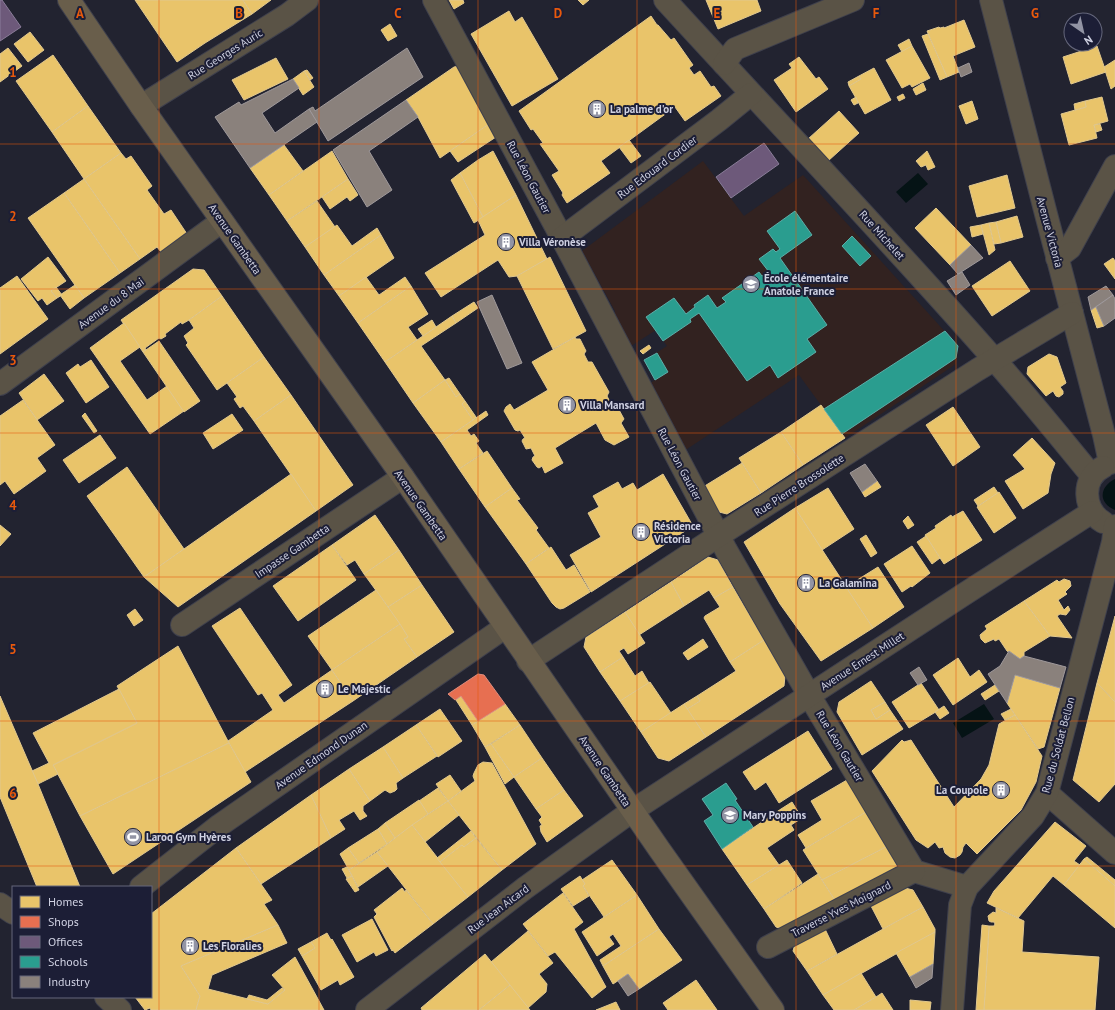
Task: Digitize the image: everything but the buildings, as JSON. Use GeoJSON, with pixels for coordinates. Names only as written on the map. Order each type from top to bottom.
{"type":"FeatureCollection","features":[{"type":"Feature","properties":{"kind":"main road","name":"Avenue Gambetta"},"geometry":{"type":"LineString","coordinates":[[69,0],[141,106],[403,477],[632,811],[773,1010]]}},
{"type":"Feature","properties":{"kind":"street","name":"Rue Georges Auric"},"geometry":{"type":"LineString","coordinates":[[141,106],[283,8],[307,0]]}},
{"type":"Feature","properties":{"kind":"street","name":"Rue Léon Gautier"},"geometry":{"type":"LineString","coordinates":[[434,0],[562,238],[718,536],[809,695],[914,871]]}},
{"type":"Feature","properties":{"kind":"street","name":"Rue Michelet"},"geometry":{"type":"LineString","coordinates":[[666,0],[995,359],[1092,476]]}},
{"type":"Feature","properties":{"kind":"street"},"geometry":{"type":"LineString","coordinates":[[724,64],[734,49],[853,0]]}},
{"type":"Feature","properties":{"kind":"street","name":"Avenue Victoria"},"geometry":{"type":"LineString","coordinates":[[991,0],[1057,258],[1112,463]]}},
{"type":"Feature","properties":{"kind":"street","name":"Rue Edouard Cordier"},"geometry":{"type":"LineString","coordinates":[[562,238],[720,120],[751,94]]}},
{"type":"Feature","properties":{"kind":"street"},"geometry":{"type":"LineString","coordinates":[[1057,258],[1070,248],[1115,166]]}},
{"type":"Feature","properties":{"kind":"street","name":"Avenue du 8 Mai"},"geometry":{"type":"LineString","coordinates":[[0,384],[222,221]]}},
{"type":"Feature","properties":{"kind":"street","name":"Rue Pierre Brossolette"},"geometry":{"type":"LineString","coordinates":[[528,660],[718,536],[995,359],[1072,313]]}},
{"type":"Feature","properties":{"kind":"street"},"geometry":{"type":"LineString","coordinates":[[1112,463],[1100,468],[1092,476],[1088,484],[1086,494],[1088,504],[1098,520],[1115,526]]}},
{"type":"Feature","properties":{"kind":"street","name":"Impasse Gambetta"},"geometry":{"type":"LineString","coordinates":[[182,625],[403,477]]}},
{"type":"Feature","properties":{"kind":"street","name":"Avenue Ernest Millet"},"geometry":{"type":"LineString","coordinates":[[632,811],[1092,512]]}},
{"type":"Feature","properties":{"kind":"street","name":"Rue du Soldat Bellon"},"geometry":{"type":"LineString","coordinates":[[952,1010],[960,905],[967,887],[1033,816],[1047,793],[1113,542],[1115,526]]}},
{"type":"Feature","properties":{"kind":"street","name":"Avenue Edmond Dunan"},"geometry":{"type":"LineString","coordinates":[[142,886],[220,825],[505,627]]}},
{"type":"Feature","properties":{"kind":"street"},"geometry":{"type":"LineString","coordinates":[[1047,793],[1115,853]]}},
{"type":"Feature","properties":{"kind":"street","name":"Rue Jean Aicard"},"geometry":{"type":"LineString","coordinates":[[367,1010],[525,888],[632,811]]}},
{"type":"Feature","properties":{"kind":"street"},"geometry":{"type":"LineString","coordinates":[[914,871],[967,887]]}},
{"type":"Feature","properties":{"kind":"street","name":"Traverse Yves Moignard"},"geometry":{"type":"LineString","coordinates":[[768,947],[914,871]]}},
{"type":"Feature","properties":{"kind":"street"},"geometry":{"type":"LineString","coordinates":[[0,904],[12,912]]}},
{"type":"Feature","properties":{"kind":"street"},"geometry":{"type":"LineString","coordinates":[[99,1010],[105,998]]}},
{"type":"Feature","properties":{"kind":"street"},"geometry":{"type":"LineString","coordinates":[[106,998],[120,1010]]}},
{"type":"Feature","properties":{"kind":"shaded area","name":"École élémentaire Anatole France"},"geometry":{"type":"Polygon","coordinates":[[[703,161],[744,216],[803,175],[958,346],[956,364],[845,438],[799,375],[684,451],[649,384],[661,376],[650,357],[667,346],[656,330],[628,348],[615,328],[615,311],[582,251],[703,161]]]}},
{"type":"Feature","properties":{"kind":"shaded area"},"geometry":{"type":"Polygon","coordinates":[[[918,173],[928,184],[906,203],[896,192],[918,173]]]}},
{"type":"Feature","properties":{"kind":"shaded area"},"geometry":{"type":"Polygon","coordinates":[[[1115,479],[1115,510],[1109,507],[1103,499],[1103,490],[1115,479]]]}},
{"type":"Feature","properties":{"kind":"shaded area"},"geometry":{"type":"Polygon","coordinates":[[[984,704],[994,719],[962,738],[953,723],[984,704]]]}},
{"type":"Feature","properties":{"kind":"place","name":"La palme d'or"},"geometry":{"type":"Point","coordinates":[597,109]}},
{"type":"Feature","properties":{"kind":"place","name":"Villa Véronèse"},"geometry":{"type":"Point","coordinates":[506,242]}},
{"type":"Feature","properties":{"kind":"place","name":"École élémentaire Anatole France"},"geometry":{"type":"Point","coordinates":[751,284]}},
{"type":"Feature","properties":{"kind":"place","name":"Villa Mansard"},"geometry":{"type":"Point","coordinates":[567,405]}},
{"type":"Feature","properties":{"kind":"place","name":"Résidence Victoria"},"geometry":{"type":"Point","coordinates":[641,532]}},
{"type":"Feature","properties":{"kind":"place","name":"La Galamina"},"geometry":{"type":"Point","coordinates":[806,583]}},
{"type":"Feature","properties":{"kind":"place","name":"Le Majestic"},"geometry":{"type":"Point","coordinates":[325,689]}},
{"type":"Feature","properties":{"kind":"place","name":"La Coupole"},"geometry":{"type":"Point","coordinates":[1001,790]}},
{"type":"Feature","properties":{"kind":"place","name":"Mary Poppins"},"geometry":{"type":"Point","coordinates":[730,815]}},
{"type":"Feature","properties":{"kind":"place","name":"Laroq Gym Hyères"},"geometry":{"type":"Point","coordinates":[133,837]}},
{"type":"Feature","properties":{"kind":"place","name":"Les Floralies"},"geometry":{"type":"Point","coordinates":[190,946]}}]}
